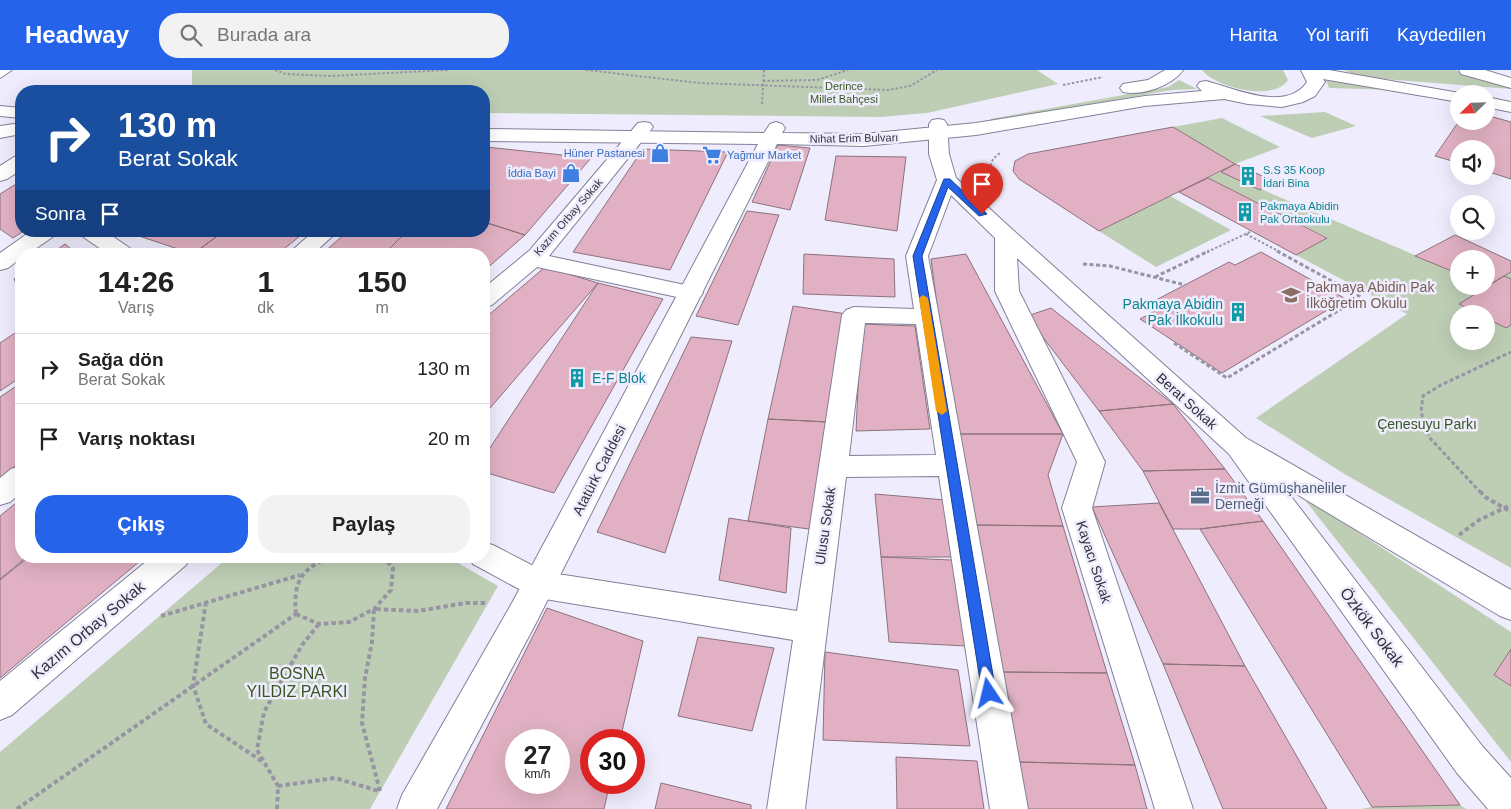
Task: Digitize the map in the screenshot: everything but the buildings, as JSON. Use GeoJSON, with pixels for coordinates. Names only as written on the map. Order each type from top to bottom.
{"type":"FeatureCollection","features":[{"type":"Feature","properties":{"kind":"main road"},"geometry":{"type":"LineString","coordinates":[[1466,70],[1511,83]]}},
{"type":"Feature","properties":{"kind":"main road"},"geometry":{"type":"LineString","coordinates":[[1498,70],[1511,74]]}},
{"type":"Feature","properties":{"kind":"main road"},"geometry":{"type":"LineString","coordinates":[[1310,71],[1450,96]]}},
{"type":"Feature","properties":{"kind":"main road"},"geometry":{"type":"LineString","coordinates":[[1184,74],[1222,94],[1270,101],[1291,100],[1314,89],[1316,82],[1310,71]]}},
{"type":"Feature","properties":{"kind":"main road","name":"Nihat Erim Bulvarı"},"geometry":{"type":"LineString","coordinates":[[490,135],[641,132],[770,125],[864,140],[938,129],[1157,83],[1168,77],[1184,74]]}},
{"type":"Feature","properties":{"kind":"main road"},"geometry":{"type":"LineString","coordinates":[[1307,94],[1431,93]]}},
{"type":"Feature","properties":{"kind":"main road","name":"Nihat Erim Bulvarı"},"geometry":{"type":"LineString","coordinates":[[938,129],[976,129],[1145,101],[1222,94]]}},
{"type":"Feature","properties":{"kind":"main road"},"geometry":{"type":"LineString","coordinates":[[1495,103],[1511,106]]}},
{"type":"Feature","properties":{"kind":"main road"},"geometry":{"type":"LineString","coordinates":[[0,111],[15,112]]}},
{"type":"Feature","properties":{"kind":"main road","name":"Nihat Erim Bulvarı"},"geometry":{"type":"LineString","coordinates":[[490,124],[641,132]]}},
{"type":"Feature","properties":{"kind":"main road","name":"Atatürk Caddesi"},"geometry":{"type":"LineString","coordinates":[[416,809],[539,585],[691,293],[770,125]]}},
{"type":"Feature","properties":{"kind":"main road","name":"Berat Sokak"},"geometry":{"type":"LineString","coordinates":[[938,129],[938,154],[947,180],[1236,445],[1511,606]]}},
{"type":"Feature","properties":{"kind":"main road"},"geometry":{"type":"LineString","coordinates":[[0,132],[15,130]]}},
{"type":"Feature","properties":{"kind":"main road","name":"Kazım Orbay Sokak"},"geometry":{"type":"LineString","coordinates":[[490,295],[532,259],[641,132]]}},
{"type":"Feature","properties":{"kind":"main road"},"geometry":{"type":"LineString","coordinates":[[0,141],[15,139]]}},
{"type":"Feature","properties":{"kind":"main road"},"geometry":{"type":"LineString","coordinates":[[0,175],[15,165]]}},
{"type":"Feature","properties":{"kind":"main road"},"geometry":{"type":"LineString","coordinates":[[947,180],[917,256],[1009,809]]}},
{"type":"Feature","properties":{"kind":"main road","name":"Kayacı Sokak"},"geometry":{"type":"LineString","coordinates":[[1006,236],[1007,291],[1091,462],[1077,508],[1174,809]]}},
{"type":"Feature","properties":{"kind":"main road"},"geometry":{"type":"LineString","coordinates":[[22,248],[37,237]]}},
{"type":"Feature","properties":{"kind":"main road"},"geometry":{"type":"LineString","coordinates":[[98,237],[114,248]]}},
{"type":"Feature","properties":{"kind":"main road"},"geometry":{"type":"LineString","coordinates":[[306,248],[320,237]]}},
{"type":"Feature","properties":{"kind":"main road"},"geometry":{"type":"LineString","coordinates":[[0,263],[15,253]]}},
{"type":"Feature","properties":{"kind":"main road"},"geometry":{"type":"LineString","coordinates":[[532,259],[691,293]]}},
{"type":"Feature","properties":{"kind":"main road","name":"Ulusu Sokak"},"geometry":{"type":"LineString","coordinates":[[786,809],[854,315],[926,318]]}},
{"type":"Feature","properties":{"kind":"main road","name":"Özkök Sokak"},"geometry":{"type":"LineString","coordinates":[[1236,445],[1470,760],[1511,807]]}},
{"type":"Feature","properties":{"kind":"main road"},"geometry":{"type":"LineString","coordinates":[[833,468],[951,465]]}},
{"type":"Feature","properties":{"kind":"main road"},"geometry":{"type":"LineString","coordinates":[[0,494],[15,482]]}},
{"type":"Feature","properties":{"kind":"main road"},"geometry":{"type":"LineString","coordinates":[[490,558],[539,585],[811,628]]}},
{"type":"Feature","properties":{"kind":"main road","name":"Kazım Orbay Sokak"},"geometry":{"type":"LineString","coordinates":[[0,703],[167,563]]}},
{"type":"Feature","properties":{"kind":"lane"},"geometry":{"type":"LineString","coordinates":[[0,75],[7,70]]}},
{"type":"Feature","properties":{"kind":"path"},"geometry":{"type":"LineString","coordinates":[[275,70],[297,76],[418,73],[448,70]]}},
{"type":"Feature","properties":{"kind":"path"},"geometry":{"type":"LineString","coordinates":[[586,70],[670,81],[888,90],[910,86],[937,70]]}},
{"type":"Feature","properties":{"kind":"path"},"geometry":{"type":"LineString","coordinates":[[764,70],[763,85],[770,125]]}},
{"type":"Feature","properties":{"kind":"path"},"geometry":{"type":"LineString","coordinates":[[764,81],[823,80],[835,77],[848,70]]}},
{"type":"Feature","properties":{"kind":"path"},"geometry":{"type":"LineString","coordinates":[[1063,85],[1112,75]]}},
{"type":"Feature","properties":{"kind":"path"},"geometry":{"type":"LineString","coordinates":[[997,189],[988,172],[993,159],[1001,153]]}},
{"type":"Feature","properties":{"kind":"path"},"geometry":{"type":"LineString","coordinates":[[1155,277],[1252,231]]}},
{"type":"Feature","properties":{"kind":"path"},"geometry":{"type":"LineString","coordinates":[[1171,341],[1227,378],[1361,297],[1246,234]]}},
{"type":"Feature","properties":{"kind":"path"},"geometry":{"type":"LineString","coordinates":[[1085,271],[1080,264],[1110,266],[1185,285]]}},
{"type":"Feature","properties":{"kind":"path"},"geometry":{"type":"LineString","coordinates":[[1511,352],[1441,385],[1423,396],[1421,412],[1429,437],[1485,497],[1511,512]]}},
{"type":"Feature","properties":{"kind":"path"},"geometry":{"type":"LineString","coordinates":[[1436,562],[1456,537],[1479,520],[1511,505]]}},
{"type":"Feature","properties":{"kind":"path"},"geometry":{"type":"LineString","coordinates":[[109,611],[140,619],[160,616],[300,575],[314,563]]}},
{"type":"Feature","properties":{"kind":"path"},"geometry":{"type":"LineString","coordinates":[[296,614],[319,624],[349,622],[374,609],[392,590],[393,568],[389,563]]}},
{"type":"Feature","properties":{"kind":"path"},"geometry":{"type":"LineString","coordinates":[[296,614],[294,595],[300,575]]}},
{"type":"Feature","properties":{"kind":"path"},"geometry":{"type":"LineString","coordinates":[[374,609],[410,611],[433,609],[472,601],[524,613]]}},
{"type":"Feature","properties":{"kind":"path"},"geometry":{"type":"LineString","coordinates":[[206,602],[193,686],[206,724],[238,747],[265,763]]}},
{"type":"Feature","properties":{"kind":"path"},"geometry":{"type":"LineString","coordinates":[[278,786],[335,778],[380,791],[362,724],[365,678],[372,642],[374,609]]}},
{"type":"Feature","properties":{"kind":"path"},"geometry":{"type":"LineString","coordinates":[[17,809],[296,614]]}},
{"type":"Feature","properties":{"kind":"path"},"geometry":{"type":"LineString","coordinates":[[277,809],[278,786],[257,750],[264,712],[302,645],[319,624]]}},
{"type":"Feature","properties":{"kind":"green space","name":"Derince Millet Bahçesi"},"geometry":{"type":"Polygon","coordinates":[[[192,70],[1037,70],[1058,84],[927,113],[880,117],[490,113],[490,85],[192,85],[192,70]]]}},
{"type":"Feature","properties":{"kind":"green space"},"geometry":{"type":"Polygon","coordinates":[[[1202,70],[1283,70],[1288,80],[1281,87],[1271,90],[1245,90],[1219,82],[1202,70]]]}},
{"type":"Feature","properties":{"kind":"green space"},"geometry":{"type":"Polygon","coordinates":[[[1344,70],[1454,70],[1511,87],[1511,89],[1495,88],[1495,85],[1460,85],[1371,78],[1344,70]]]}},
{"type":"Feature","properties":{"kind":"green space"},"geometry":{"type":"Polygon","coordinates":[[[1179,80],[1197,89],[1172,90],[993,121],[990,119],[1168,87],[1179,80]]]}},
{"type":"Feature","properties":{"kind":"green space"},"geometry":{"type":"Polygon","coordinates":[[[1326,80],[1396,90],[1329,88],[1326,80]]]}},
{"type":"Feature","properties":{"kind":"green space"},"geometry":{"type":"Polygon","coordinates":[[[1325,112],[1356,126],[1312,138],[1260,116],[1325,112]]]}},
{"type":"Feature","properties":{"kind":"green space"},"geometry":{"type":"Polygon","coordinates":[[[1222,118],[1280,147],[1235,164],[1173,127],[1222,118]]]}},
{"type":"Feature","properties":{"kind":"green space","name":"Çenesuyu Parkı"},"geometry":{"type":"Polygon","coordinates":[[[1221,172],[1450,270],[1450,295],[1495,295],[1495,281],[1511,272],[1511,568],[1346,475],[1256,418],[1407,314],[1296,255],[1327,237],[1208,178],[1221,172]]]}},
{"type":"Feature","properties":{"kind":"green space"},"geometry":{"type":"Polygon","coordinates":[[[1170,196],[1231,230],[1156,267],[1099,231],[1170,196]]]}},
{"type":"Feature","properties":{"kind":"green space"},"geometry":{"type":"Polygon","coordinates":[[[1301,495],[1511,632],[1511,649],[1494,675],[1511,686],[1511,762],[1301,495]]]}},
{"type":"Feature","properties":{"kind":"green space","name":"BOSNA YILDIZ PARKI"},"geometry":{"type":"Polygon","coordinates":[[[222,563],[458,563],[498,586],[370,809],[0,809],[0,752],[222,563]]]}},
{"type":"Feature","properties":{"kind":"green space"},"geometry":{"type":"Polygon","coordinates":[[[1460,805],[1466,809],[1361,809],[1372,807],[1460,805]]]}},
{"type":"Feature","properties":{"kind":"slow traffic"},"geometry":{"type":"LineString","coordinates":[[923,298],[942,411]]}},
{"type":"Feature","properties":{"kind":"place","name":"Hüner Pastanesi"},"geometry":{"type":"Point","coordinates":[660,153]}},
{"type":"Feature","properties":{"kind":"place","name":"Yağmur Market"},"geometry":{"type":"Point","coordinates":[712,155]}},
{"type":"Feature","properties":{"kind":"place","name":"İddia Bayi"},"geometry":{"type":"Point","coordinates":[571,173]}},
{"type":"Feature","properties":{"kind":"place","name":"S.S 35 Koop İdari Bina"},"geometry":{"type":"Point","coordinates":[1248,176]}},
{"type":"Feature","properties":{"kind":"place","name":"Pakmaya Abidin Pak Ortaokulu"},"geometry":{"type":"Point","coordinates":[1245,212]}},
{"type":"Feature","properties":{"kind":"place","name":"Pakmaya Abidin Pak İlköğretim Okulu"},"geometry":{"type":"Point","coordinates":[1291,295]}},
{"type":"Feature","properties":{"kind":"place","name":"Pakmaya Abidin Pak İlkokulu"},"geometry":{"type":"Point","coordinates":[1238,312]}},
{"type":"Feature","properties":{"kind":"place","name":"E-F Blok"},"geometry":{"type":"Point","coordinates":[577,378]}},
{"type":"Feature","properties":{"kind":"place","name":"İzmit Gümüşhaneliler Derneği"},"geometry":{"type":"Point","coordinates":[1200,496]}},
{"type":"Feature","properties":{"kind":"route"},"geometry":{"type":"LineString","coordinates":[[982,214],[947,180],[917,256],[989,693]]}}]}
